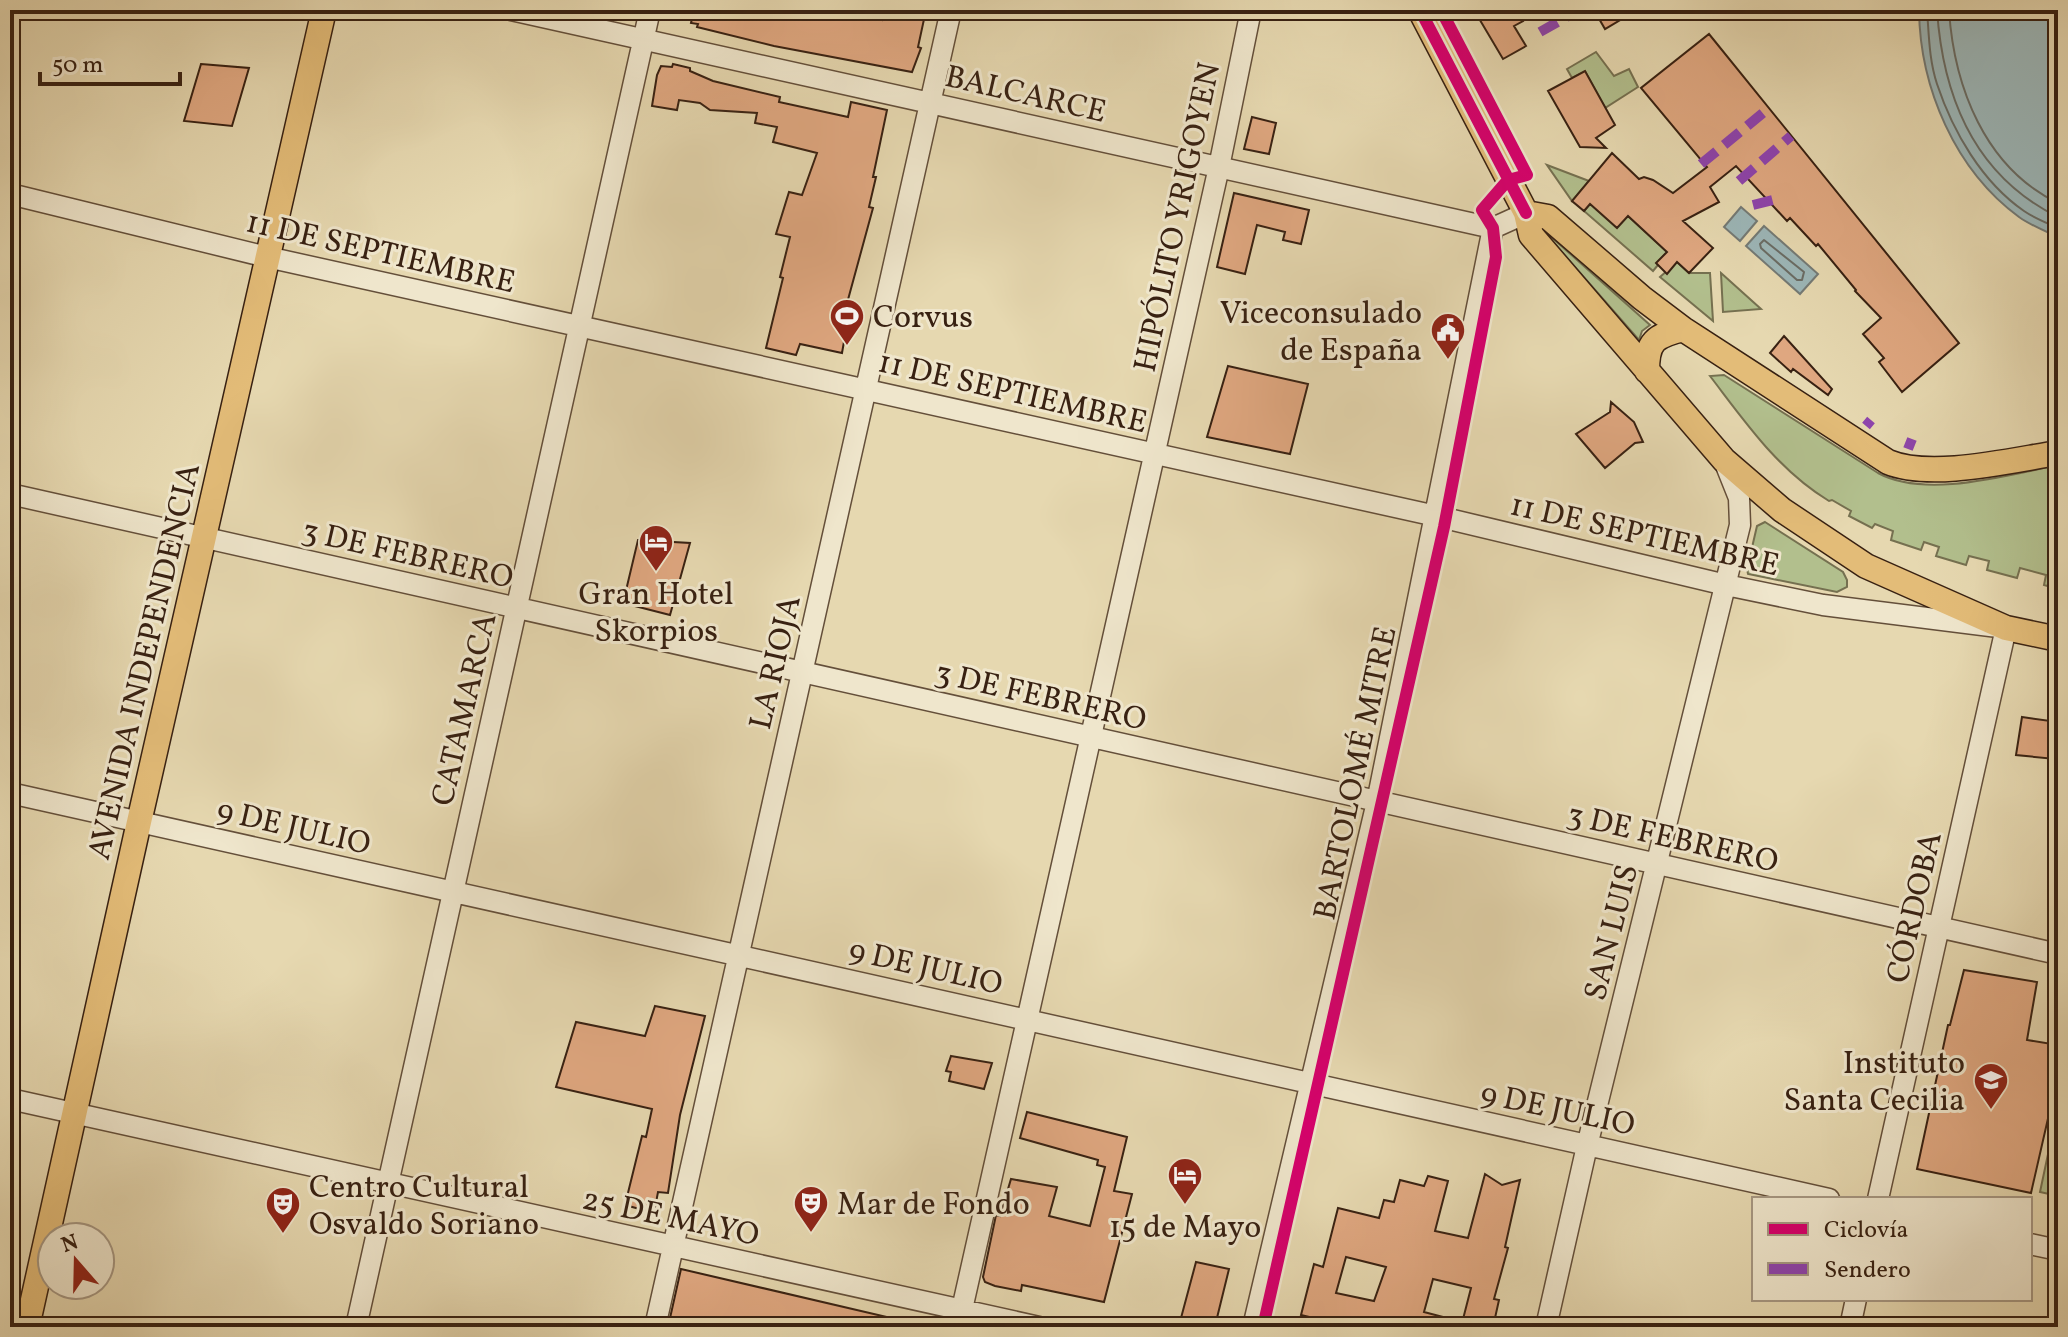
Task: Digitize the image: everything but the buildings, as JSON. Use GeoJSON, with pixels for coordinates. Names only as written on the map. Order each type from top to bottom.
{"type":"FeatureCollection","features":[{"type":"Feature","properties":{"kind":"main road","name":"AVENIDA INDEPENDENCIA"},"geometry":{"type":"LineString","coordinates":[[27,1327],[324,10]]}},
{"type":"Feature","properties":{"kind":"main road"},"geometry":{"type":"LineString","coordinates":[[1420,10],[1526,213],[1531,235],[1724,460],[1782,510],[1866,566],[2006,628],[2058,639]]}},
{"type":"Feature","properties":{"kind":"main road"},"geometry":{"type":"LineString","coordinates":[[1526,213],[1548,217],[1683,329],[1897,466],[1944,469],[2058,453]]}},
{"type":"Feature","properties":{"kind":"main road"},"geometry":{"type":"LineString","coordinates":[[1647,371],[1648,351],[1652,343],[1659,336],[1683,329]]}},
{"type":"Feature","properties":{"kind":"street","name":"BALCARCE"},"geometry":{"type":"LineString","coordinates":[[511,10],[1493,228]]}},
{"type":"Feature","properties":{"kind":"street","name":"CATAMARCA"},"geometry":{"type":"LineString","coordinates":[[356,1327],[650,10]]}},
{"type":"Feature","properties":{"kind":"street","name":"LA RIOJA"},"geometry":{"type":"LineString","coordinates":[[655,1327],[951,10]]}},
{"type":"Feature","properties":{"kind":"street","name":"HIPÓLITO YRIGOYEN"},"geometry":{"type":"LineString","coordinates":[[960,1318],[1219,167],[1251,10]]}},
{"type":"Feature","properties":{"kind":"street","name":"11 DE SEPTIEMBRE"},"geometry":{"type":"LineString","coordinates":[[10,194],[267,257],[1436,516],[1726,585],[1823,605],[2006,628]]}},
{"type":"Feature","properties":{"kind":"street"},"geometry":{"type":"LineString","coordinates":[[1493,228],[1526,213]]}},
{"type":"Feature","properties":{"kind":"street","name":"BARTOLOMÉ MITRE"},"geometry":{"type":"LineString","coordinates":[[1253,1327],[1377,802],[1493,228]]}},
{"type":"Feature","properties":{"kind":"street","name":"SAN LUIS"},"geometry":{"type":"LineString","coordinates":[[1546,1327],[1587,1146],[1740,525],[1741,511],[1734,482],[1724,460]]}},
{"type":"Feature","properties":{"kind":"street","name":"3 DE FEBRERO"},"geometry":{"type":"LineString","coordinates":[[10,494],[2058,954]]}},
{"type":"Feature","properties":{"kind":"street","name":"CÓRDOBA"},"geometry":{"type":"LineString","coordinates":[[1878,1197],[2006,628]]}},
{"type":"Feature","properties":{"kind":"street","name":"9 DE JULIO"},"geometry":{"type":"LineString","coordinates":[[10,793],[1820,1197]]}},
{"type":"Feature","properties":{"kind":"street","name":"25 DE MAYO"},"geometry":{"type":"LineString","coordinates":[[10,1099],[673,1248],[960,1318],[1039,1327]]}},
{"type":"Feature","properties":{"kind":"street"},"geometry":{"type":"LineString","coordinates":[[2032,1244],[2058,1250]]}},
{"type":"Feature","properties":{"kind":"street"},"geometry":{"type":"LineString","coordinates":[[1850,1327],[1856,1301]]}},
{"type":"Feature","properties":{"kind":"green space"},"geometry":{"type":"Polygon","coordinates":[[[1596,52],[1614,76],[1629,69],[1638,87],[1605,108],[1585,71],[1572,78],[1567,69],[1596,52]]]}},
{"type":"Feature","properties":{"kind":"green space"},"geometry":{"type":"Polygon","coordinates":[[[1547,165],[1589,181],[1572,201],[1547,165]]]}},
{"type":"Feature","properties":{"kind":"green space"},"geometry":{"type":"Polygon","coordinates":[[[1590,204],[1628,216],[1667,252],[1653,271],[1584,211],[1590,204]]]}},
{"type":"Feature","properties":{"kind":"green space"},"geometry":{"type":"Polygon","coordinates":[[[1539,226],[1650,325],[1642,331],[1639,340],[1539,226]]]}},
{"type":"Feature","properties":{"kind":"green space"},"geometry":{"type":"Polygon","coordinates":[[[1677,262],[1689,273],[1710,273],[1713,321],[1660,277],[1677,262]]]}},
{"type":"Feature","properties":{"kind":"green space"},"geometry":{"type":"Polygon","coordinates":[[[1721,273],[1761,309],[1723,312],[1721,273]]]}},
{"type":"Feature","properties":{"kind":"green space"},"geometry":{"type":"Polygon","coordinates":[[[1724,375],[1878,473],[1897,481],[1943,485],[2058,465],[2058,589],[2044,585],[2046,575],[2020,568],[2017,578],[1987,570],[1989,561],[1969,556],[1966,565],[1936,556],[1939,547],[1924,542],[1921,550],[1891,540],[1893,531],[1875,524],[1872,528],[1849,516],[1851,511],[1811,489],[1778,460],[1710,376],[1724,375]]]}},
{"type":"Feature","properties":{"kind":"green space"},"geometry":{"type":"Polygon","coordinates":[[[1765,522],[1843,572],[1847,587],[1837,592],[1748,574],[1757,526],[1765,522]]]}},
{"type":"Feature","properties":{"kind":"green space"},"geometry":{"type":"Polygon","coordinates":[[[2055,1121],[2058,1121],[2058,1196],[2040,1192],[2055,1121]]]}},
{"type":"Feature","properties":{"kind":"water"},"geometry":{"type":"Polygon","coordinates":[[[1919,10],[2058,10],[2058,237],[2023,220],[1996,198],[1959,151],[1945,125],[1926,69],[1919,10]]]}},
{"type":"Feature","properties":{"kind":"water"},"geometry":{"type":"Polygon","coordinates":[[[1741,207],[1757,221],[1740,241],[1724,227],[1741,207]]]}},
{"type":"Feature","properties":{"kind":"water"},"geometry":{"type":"Polygon","coordinates":[[[1764,226],[1818,274],[1800,294],[1746,246],[1764,226]]]}},
{"type":"Feature","properties":{"kind":"marked path"},"geometry":{"type":"LineString","coordinates":[[1540,32],[1579,10]]}},
{"type":"Feature","properties":{"kind":"marked path"},"geometry":{"type":"LineString","coordinates":[[1701,164],[1769,108]]}},
{"type":"Feature","properties":{"kind":"marked path"},"geometry":{"type":"LineString","coordinates":[[1739,181],[1791,136]]}},
{"type":"Feature","properties":{"kind":"marked path"},"geometry":{"type":"LineString","coordinates":[[1753,205],[1777,199]]}},
{"type":"Feature","properties":{"kind":"marked path"},"geometry":{"type":"LineString","coordinates":[[1866,426],[1871,420]]}},
{"type":"Feature","properties":{"kind":"marked path"},"geometry":{"type":"LineString","coordinates":[[1908,449],[1912,439]]}},
{"type":"Feature","properties":{"kind":"cycle path"},"geometry":{"type":"LineString","coordinates":[[1420,10],[1526,213]]}},
{"type":"Feature","properties":{"kind":"cycle path"},"geometry":{"type":"LineString","coordinates":[[1263,1327],[1444,527],[1496,257],[1493,228],[1482,210],[1508,180],[1527,175],[1441,10]]}},
{"type":"Feature","properties":{"kind":"place","name":"Corvus"},"geometry":{"type":"Point","coordinates":[847,347]}},
{"type":"Feature","properties":{"kind":"place","name":"Viceconsulado de España"},"geometry":{"type":"Point","coordinates":[1448,361]}},
{"type":"Feature","properties":{"kind":"place","name":"Gran Hotel Skorpios"},"geometry":{"type":"Point","coordinates":[656,573]}},
{"type":"Feature","properties":{"kind":"place","name":"Instituto Santa Cecilia"},"geometry":{"type":"Point","coordinates":[1991,1111]}},
{"type":"Feature","properties":{"kind":"place","name":"15 de Mayo"},"geometry":{"type":"Point","coordinates":[1185,1206]}},
{"type":"Feature","properties":{"kind":"place","name":"Mar de Fondo"},"geometry":{"type":"Point","coordinates":[811,1234]}},
{"type":"Feature","properties":{"kind":"place","name":"Centro Cultural Osvaldo Soriano"},"geometry":{"type":"Point","coordinates":[283,1235]}}]}
